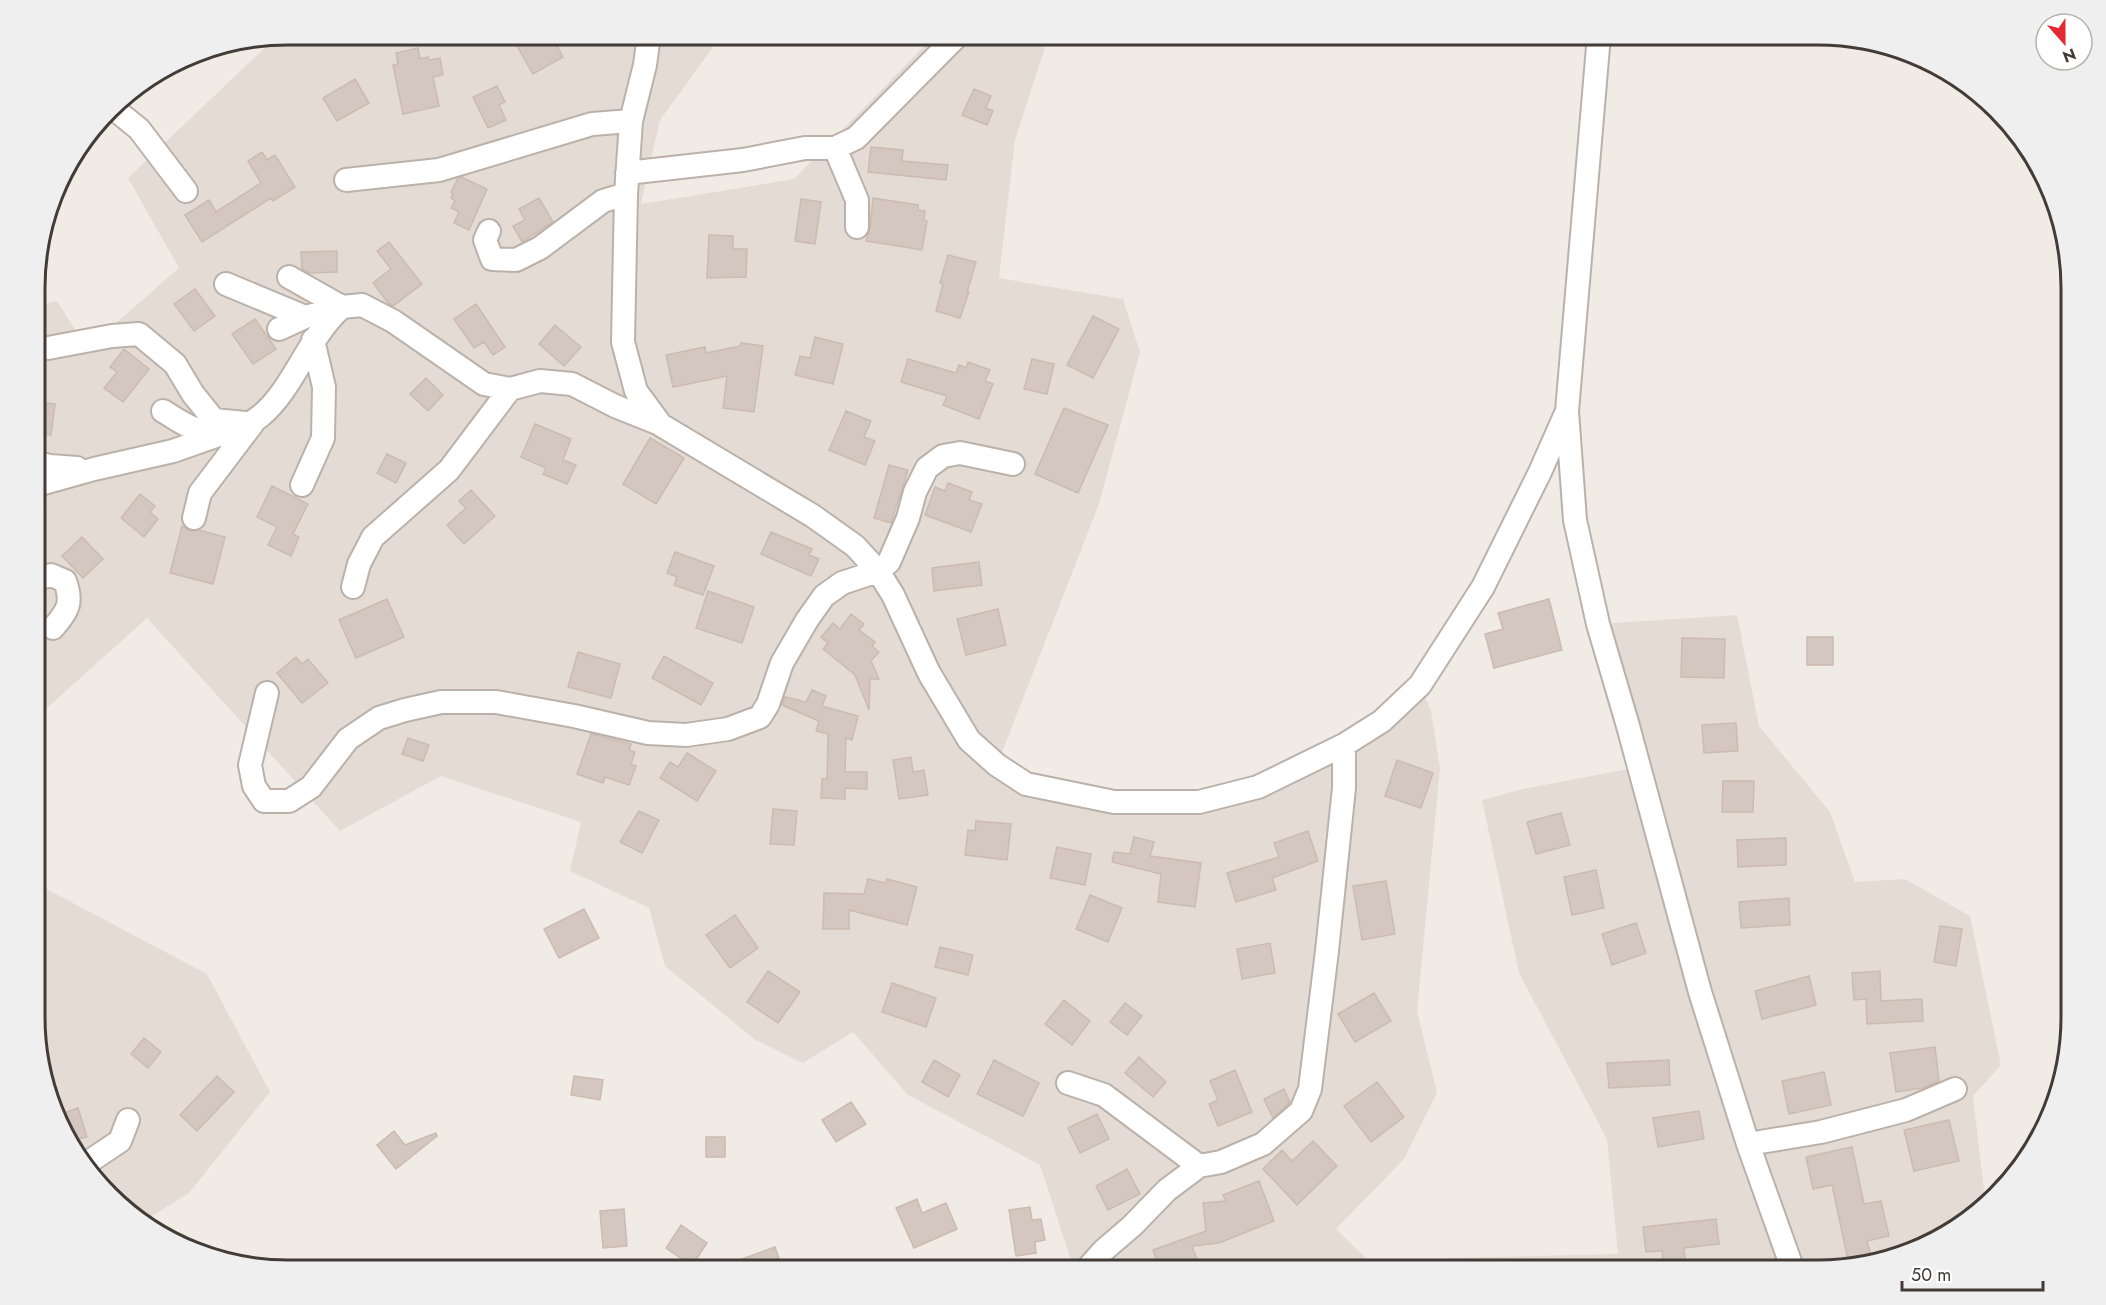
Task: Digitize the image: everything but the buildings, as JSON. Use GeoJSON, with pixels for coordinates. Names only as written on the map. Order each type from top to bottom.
{"type":"FeatureCollection","features":[{"type":"Feature","properties":{"kind":"street"},"geometry":{"type":"LineString","coordinates":[[648,45],[632,121],[627,183],[623,342],[636,391],[661,425]]}},
{"type":"Feature","properties":{"kind":"street"},"geometry":{"type":"LineString","coordinates":[[489,231],[485,240],[492,260],[516,260],[540,248],[627,183],[805,148],[835,148],[856,138],[947,45]]}},
{"type":"Feature","properties":{"kind":"street"},"geometry":{"type":"LineString","coordinates":[[1598,45],[1567,411],[1575,520],[1598,624],[1631,736],[1700,992],[1748,1144],[1789,1260]]}},
{"type":"Feature","properties":{"kind":"street"},"geometry":{"type":"LineString","coordinates":[[119,113],[139,129],[186,191]]}},
{"type":"Feature","properties":{"kind":"street"},"geometry":{"type":"LineString","coordinates":[[346,180],[439,170],[592,124],[632,121]]}},
{"type":"Feature","properties":{"kind":"street"},"geometry":{"type":"LineString","coordinates":[[835,148],[857,200],[857,227]]}},
{"type":"Feature","properties":{"kind":"street"},"geometry":{"type":"LineString","coordinates":[[289,276],[342,307]]}},
{"type":"Feature","properties":{"kind":"street"},"geometry":{"type":"LineString","coordinates":[[226,284],[305,317]]}},
{"type":"Feature","properties":{"kind":"street"},"geometry":{"type":"LineString","coordinates":[[279,329],[305,317],[342,307],[362,305],[393,321],[484,384],[510,389],[540,381],[572,384],[615,406],[661,425],[813,516],[855,546],[878,571],[893,595],[929,673],[969,740],[997,765],[1026,784],[1114,802],[1199,802],[1258,787],[1344,745],[1382,721],[1420,685],[1483,587],[1540,472],[1567,411]]}},
{"type":"Feature","properties":{"kind":"street"},"geometry":{"type":"LineString","coordinates":[[194,518],[200,493],[253,423],[273,405],[299,368],[313,340],[329,318],[342,307]]}},
{"type":"Feature","properties":{"kind":"street"},"geometry":{"type":"LineString","coordinates":[[48,348],[112,336],[140,334],[175,364],[193,394],[214,420],[253,423]]}},
{"type":"Feature","properties":{"kind":"street"},"geometry":{"type":"LineString","coordinates":[[302,485],[323,438],[324,387],[313,340]]}},
{"type":"Feature","properties":{"kind":"street"},"geometry":{"type":"LineString","coordinates":[[352,587],[359,564],[373,537],[448,470],[510,389]]}},
{"type":"Feature","properties":{"kind":"street"},"geometry":{"type":"LineString","coordinates":[[163,411],[194,429],[226,432],[253,423]]}},
{"type":"Feature","properties":{"kind":"street"},"geometry":{"type":"LineString","coordinates":[[45,483],[173,451],[253,423]]}},
{"type":"Feature","properties":{"kind":"street"},"geometry":{"type":"LineString","coordinates":[[267,693],[250,765],[254,786],[264,801],[290,801],[311,787],[348,739],[379,718],[441,702],[496,702],[574,716],[648,733],[686,735],[728,729],[760,717],[768,704],[782,663],[807,620],[824,597],[842,583],[878,571],[889,562],[908,518],[915,492],[927,468],[944,456],[960,453],[1013,464]]}},
{"type":"Feature","properties":{"kind":"street"},"geometry":{"type":"LineString","coordinates":[[45,465],[94,469]]}},
{"type":"Feature","properties":{"kind":"street"},"geometry":{"type":"LineString","coordinates":[[45,577],[51,575],[65,581],[70,595],[65,614],[53,628]]}},
{"type":"Feature","properties":{"kind":"street"},"geometry":{"type":"LineString","coordinates":[[1095,1260],[1167,1190],[1198,1166],[1221,1162],[1263,1143],[1301,1111],[1310,1089],[1327,951],[1344,788],[1344,745]]}},
{"type":"Feature","properties":{"kind":"street"},"geometry":{"type":"LineString","coordinates":[[1068,1083],[1104,1095],[1198,1166]]}},
{"type":"Feature","properties":{"kind":"street"},"geometry":{"type":"LineString","coordinates":[[1748,1144],[1821,1132],[1906,1110],[1955,1089]]}},
{"type":"Feature","properties":{"kind":"street"},"geometry":{"type":"LineString","coordinates":[[92,1160],[120,1141],[128,1120]]}},
{"type":"Feature","properties":{"kind":"shaded area"},"geometry":{"type":"Polygon","coordinates":[[[715,45],[660,120],[641,204],[794,179],[925,45],[1046,45],[1015,140],[999,278],[1123,299],[1140,352],[1099,504],[997,765],[1114,802],[1258,787],[1420,685],[1431,711],[1440,768],[1417,1011],[1437,1093],[1404,1159],[1336,1229],[1368,1260],[1071,1260],[1040,1165],[908,1095],[853,1032],[803,1063],[754,1039],[665,966],[649,908],[570,871],[581,822],[441,776],[340,831],[147,618],[45,710],[45,303],[57,301],[87,348],[179,268],[128,178],[266,46],[715,45]]]}},
{"type":"Feature","properties":{"kind":"shaded area"},"geometry":{"type":"Polygon","coordinates":[[[1737,615],[1759,726],[1830,812],[1855,882],[1905,879],[1970,916],[2001,1065],[1973,1096],[1984,1194],[1966,1210],[1940,1227],[1911,1242],[1881,1252],[1850,1258],[1818,1260],[1446,1260],[1446,1258],[1618,1254],[1607,1139],[1519,973],[1482,800],[1523,789],[1639,767],[1598,624],[1737,615]]]}},
{"type":"Feature","properties":{"kind":"shaded area"},"geometry":{"type":"Polygon","coordinates":[[[45,888],[207,974],[270,1092],[189,1193],[150,1217],[116,1189],[95,1165],[63,1110],[53,1080],[47,1049],[45,888]]]}}]}
